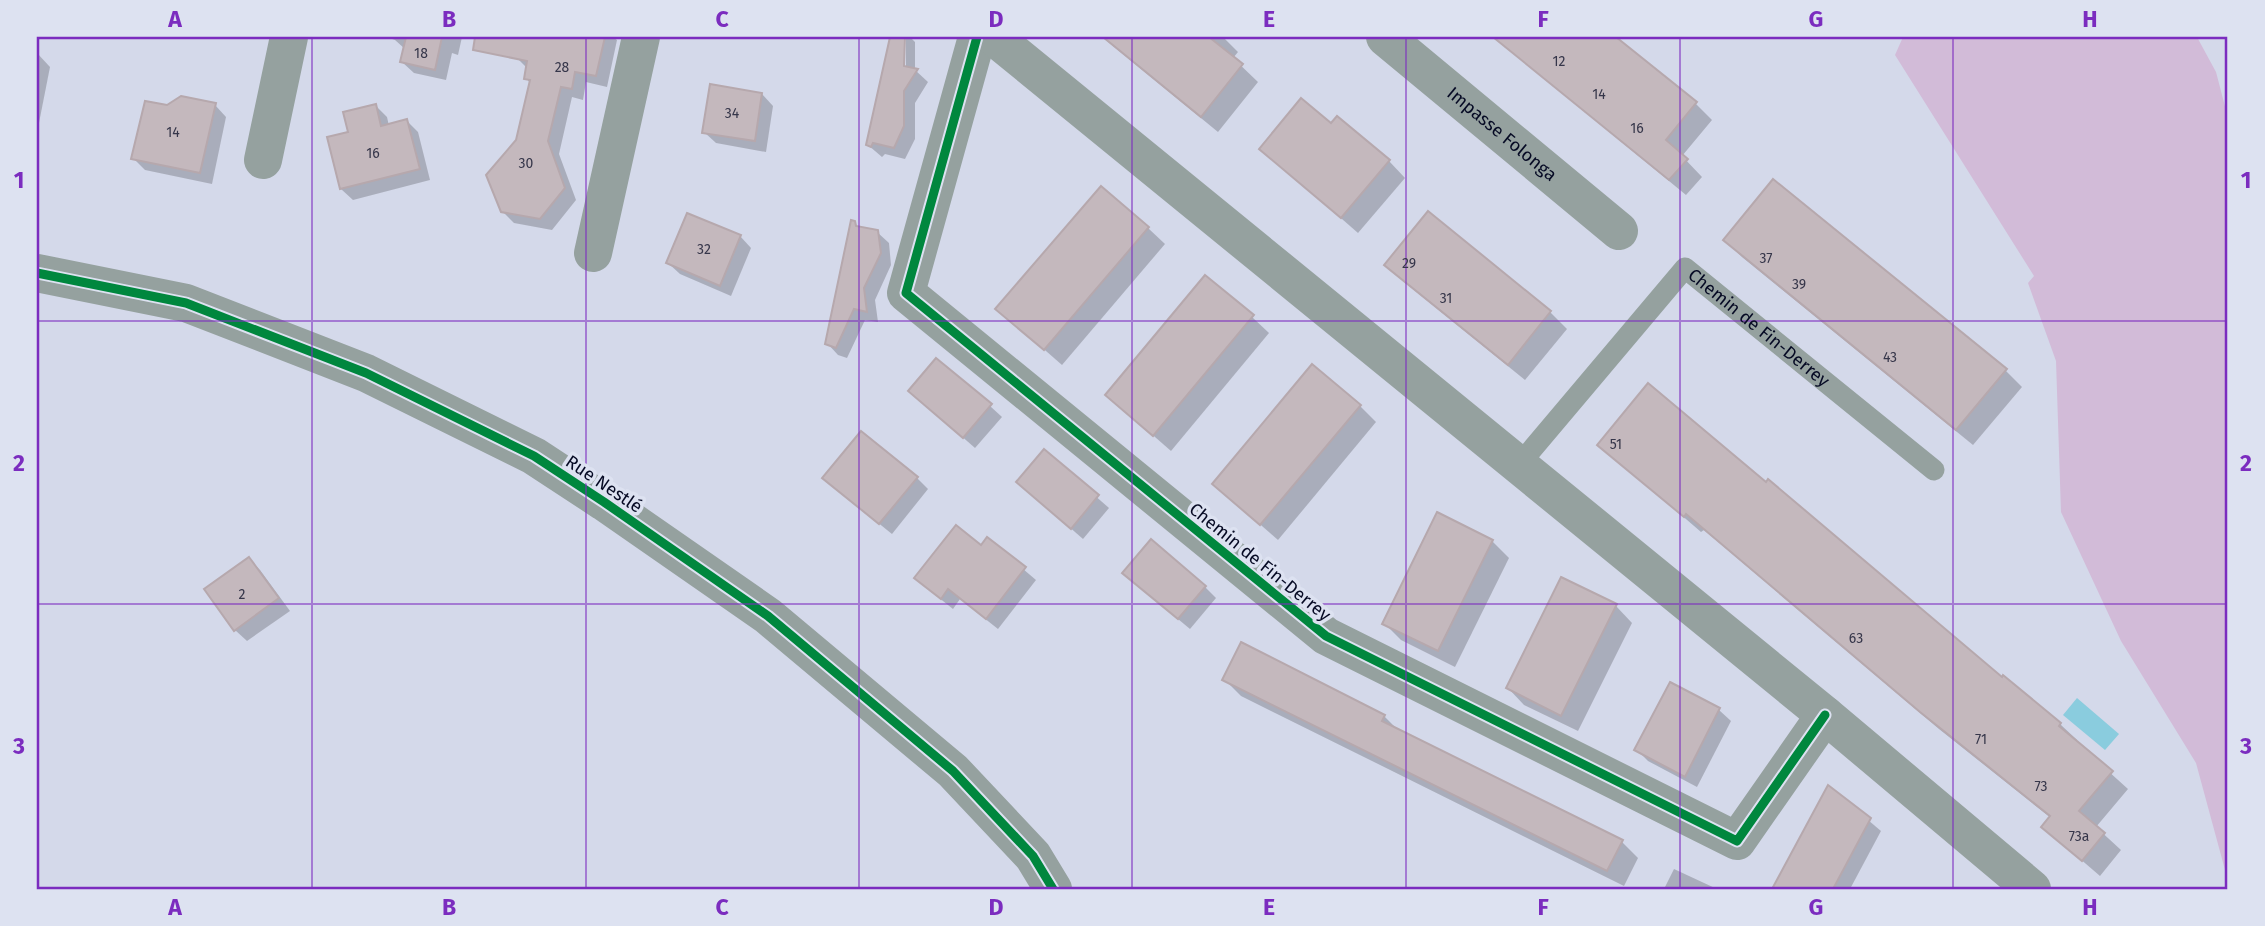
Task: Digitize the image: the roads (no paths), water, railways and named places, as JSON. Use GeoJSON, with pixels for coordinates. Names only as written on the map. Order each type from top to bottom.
{"type":"FeatureCollection","features":[{"type":"Feature","properties":{"kind":"street"},"geometry":{"type":"LineString","coordinates":[[263,160],[289,37]]}},
{"type":"Feature","properties":{"kind":"street"},"geometry":{"type":"LineString","coordinates":[[593,253],[641,37]]}},
{"type":"Feature","properties":{"kind":"street","name":"Chemin de Fin-Derrey"},"geometry":{"type":"LineString","coordinates":[[977,37],[906,293],[1326,636],[1737,841],[1825,715]]}},
{"type":"Feature","properties":{"kind":"street"},"geometry":{"type":"LineString","coordinates":[[994,37],[1825,715],[2032,889]]}},
{"type":"Feature","properties":{"kind":"street","name":"Impasse Folonga"},"geometry":{"type":"LineString","coordinates":[[1385,37],[1619,230]]}},
{"type":"Feature","properties":{"kind":"street","name":"Rue Nestlé"},"geometry":{"type":"LineString","coordinates":[[37,273],[186,303],[366,373],[534,456],[768,616],[953,771],[1033,856],[1053,889]]}},
{"type":"Feature","properties":{"kind":"lane","name":"Chemin de Fin-Derrey"},"geometry":{"type":"LineString","coordinates":[[1518,466],[1685,268],[1934,470]]}},
{"type":"Feature","properties":{"kind":"water"},"geometry":{"type":"Polygon","coordinates":[[[2077,698],[2119,734],[2105,750],[2063,715],[2077,698]]]}}]}
